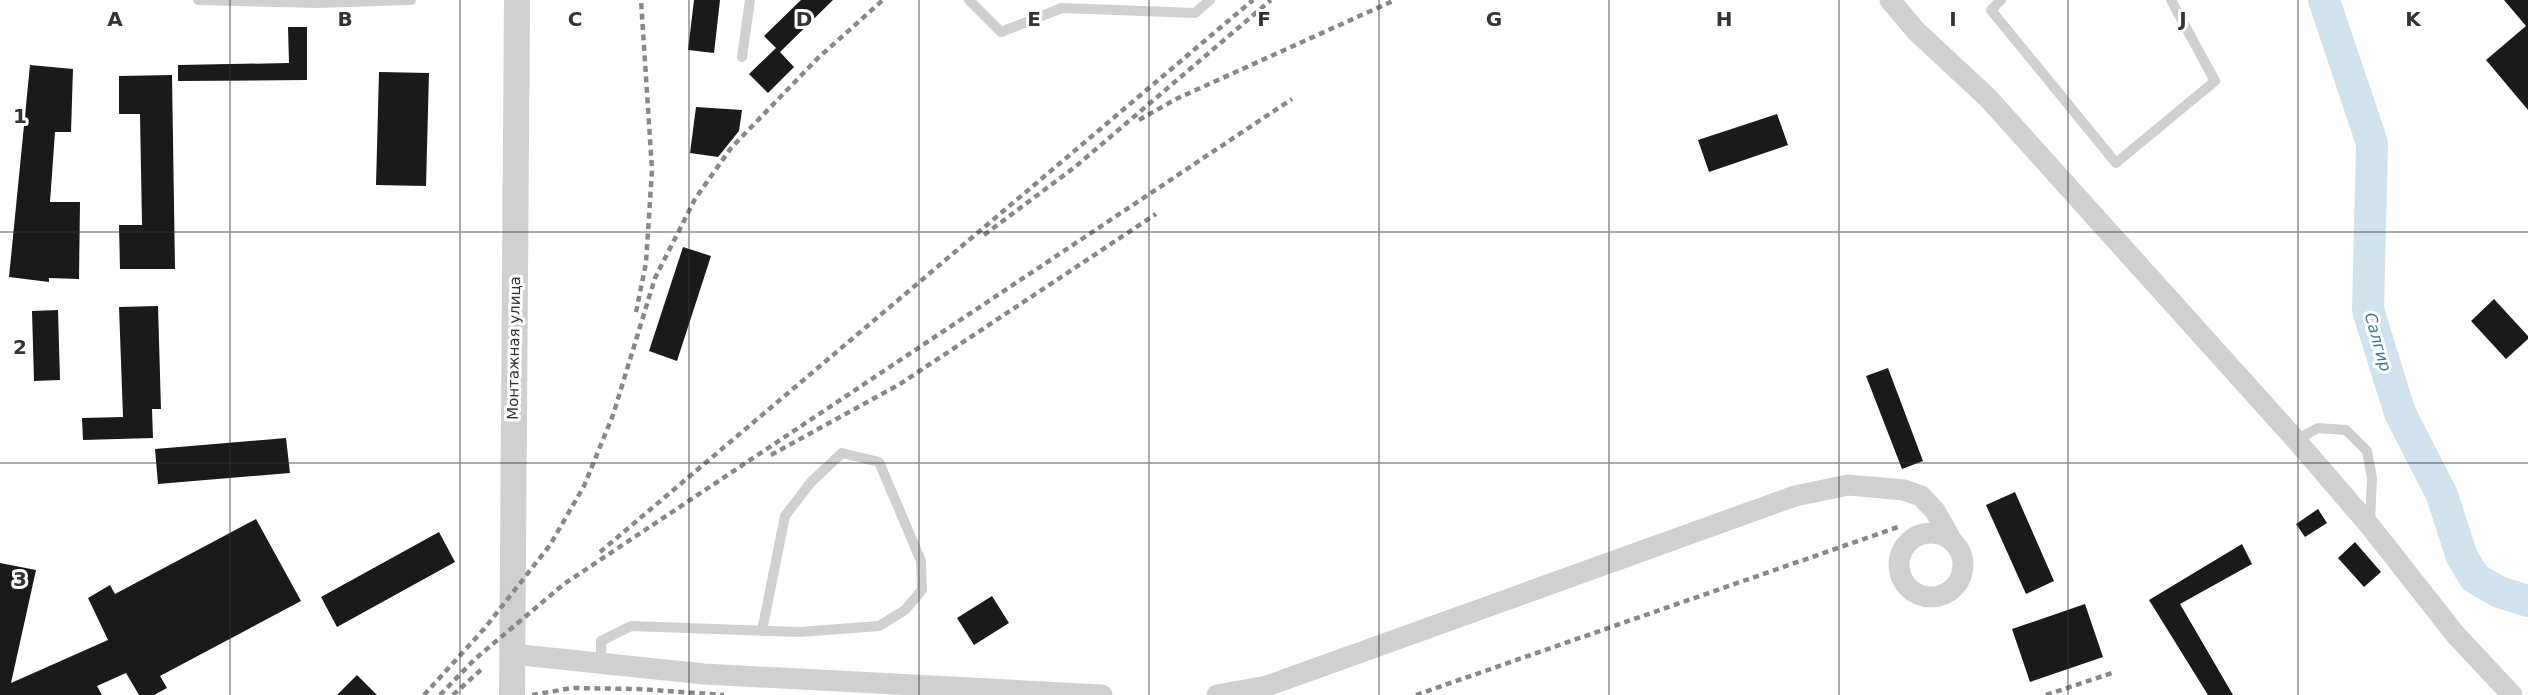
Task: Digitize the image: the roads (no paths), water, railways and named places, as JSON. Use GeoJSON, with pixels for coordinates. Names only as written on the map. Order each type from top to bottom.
{"type":"FeatureCollection","features":[{"type":"Feature","properties":{"kind":"street","name":"Монтажная улица"},"geometry":{"type":"LineString","coordinates":[[512,695],[518,0]]}},
{"type":"Feature","properties":{"kind":"street"},"geometry":{"type":"LineString","coordinates":[[1890,0],[1916,31],[1988,98],[2296,440],[2370,526],[2455,634],[2512,695]]}},
{"type":"Feature","properties":{"kind":"street"},"geometry":{"type":"LineString","coordinates":[[1217,695],[1268,686],[1805,494],[1848,485],[1904,490],[1921,496],[1935,511],[1952,541]]}},
{"type":"Feature","properties":{"kind":"street"},"geometry":{"type":"LineString","coordinates":[[512,654],[704,674],[1102,695]]}},
{"type":"Feature","properties":{"kind":"lane"},"geometry":{"type":"LineString","coordinates":[[198,0],[318,3],[411,0]]}},
{"type":"Feature","properties":{"kind":"lane"},"geometry":{"type":"LineString","coordinates":[[742,57],[750,0]]}},
{"type":"Feature","properties":{"kind":"lane"},"geometry":{"type":"LineString","coordinates":[[969,0],[1002,32],[1062,8],[1195,13],[1210,0]]}},
{"type":"Feature","properties":{"kind":"lane"},"geometry":{"type":"LineString","coordinates":[[2001,0],[1991,10],[2116,163],[2216,81],[2171,0]]}},
{"type":"Feature","properties":{"kind":"lane"},"geometry":{"type":"LineString","coordinates":[[2296,440],[2318,428],[2346,430],[2367,451],[2372,478],[2370,526]]}},
{"type":"Feature","properties":{"kind":"lane"},"geometry":{"type":"LineString","coordinates":[[601,663],[601,641],[631,626],[762,631],[800,632],[879,626],[905,610],[922,590],[921,561],[879,462],[842,453],[811,482],[785,516],[762,631]]}},
{"type":"Feature","properties":{"kind":"waterway","name":"Салгир"},"geometry":{"type":"LineString","coordinates":[[2324,0],[2372,143],[2368,310],[2400,413],[2442,495],[2462,557],[2475,578],[2499,592],[2528,601]]}},
{"type":"Feature","properties":{"kind":"railway"},"geometry":{"type":"LineString","coordinates":[[636,312],[646,263],[652,170],[641,0]]}},
{"type":"Feature","properties":{"kind":"railway"},"geometry":{"type":"LineString","coordinates":[[424,695],[484,629],[550,545],[584,486],[613,415],[655,278],[695,199],[731,148],[818,58],[883,0]]}},
{"type":"Feature","properties":{"kind":"railway"},"geometry":{"type":"LineString","coordinates":[[600,552],[1253,0]]}},
{"type":"Feature","properties":{"kind":"railway"},"geometry":{"type":"LineString","coordinates":[[984,235],[1075,167],[1271,0]]}},
{"type":"Feature","properties":{"kind":"railway"},"geometry":{"type":"LineString","coordinates":[[1139,120],[1176,99],[1395,0]]}},
{"type":"Feature","properties":{"kind":"railway"},"geometry":{"type":"LineString","coordinates":[[440,695],[475,659],[564,584],[1292,99]]}},
{"type":"Feature","properties":{"kind":"railway"},"geometry":{"type":"LineString","coordinates":[[771,455],[900,384],[1156,214]]}},
{"type":"Feature","properties":{"kind":"railway"},"geometry":{"type":"LineString","coordinates":[[1416,695],[1901,526]]}},
{"type":"Feature","properties":{"kind":"railway"},"geometry":{"type":"LineString","coordinates":[[453,695],[483,668]]}},
{"type":"Feature","properties":{"kind":"railway"},"geometry":{"type":"LineString","coordinates":[[2046,695],[2112,673]]}},
{"type":"Feature","properties":{"kind":"railway"},"geometry":{"type":"LineString","coordinates":[[532,695],[572,688],[639,689],[724,695]]}}]}
